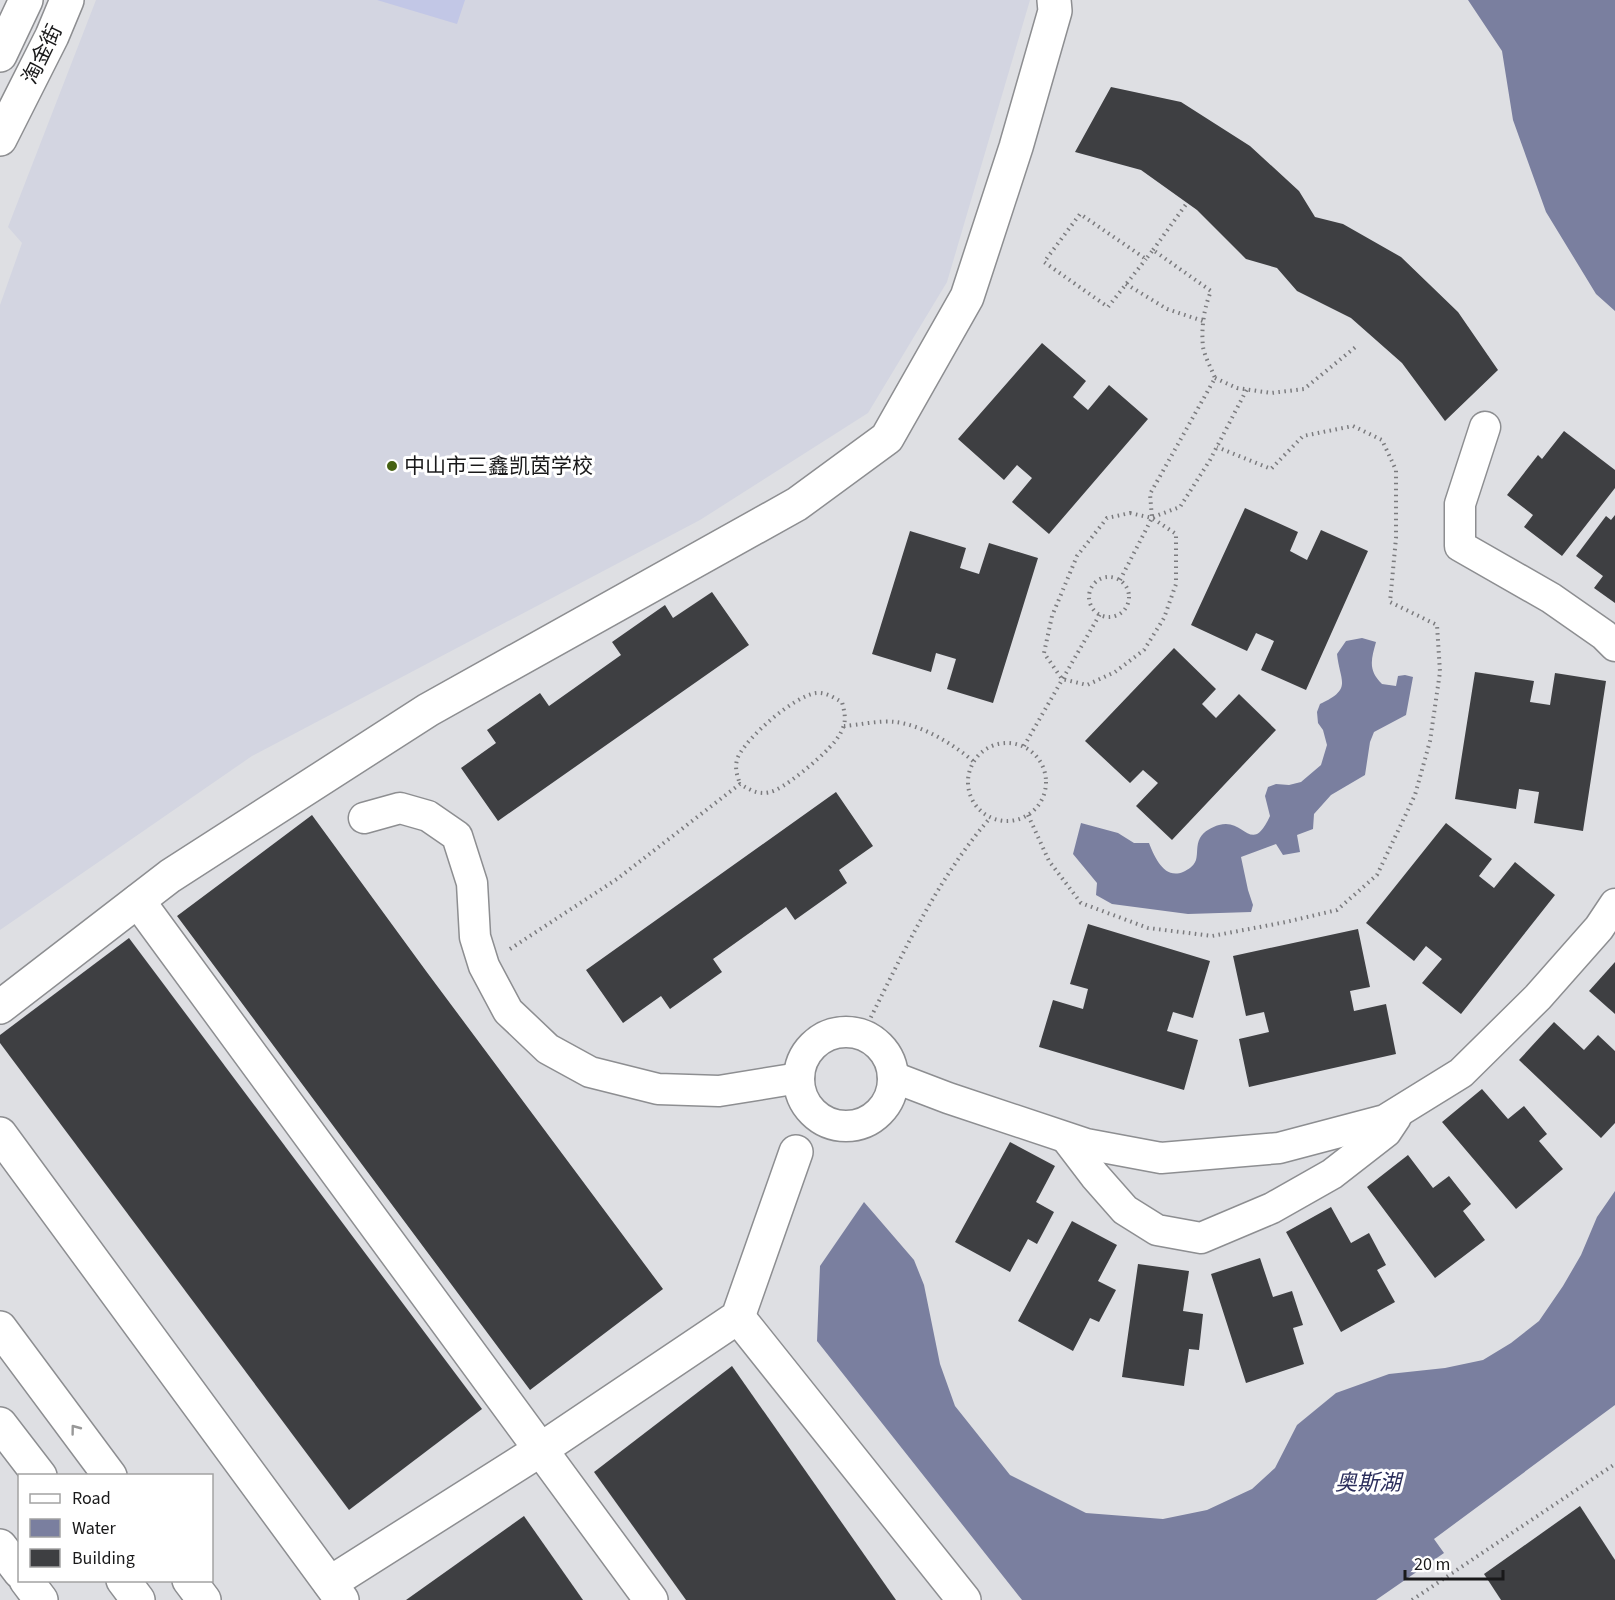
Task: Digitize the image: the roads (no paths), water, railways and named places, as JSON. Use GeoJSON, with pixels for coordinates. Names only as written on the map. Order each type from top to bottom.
{"type":"FeatureCollection","features":[{"type":"Feature","properties":{"kind":"main road","name":"淘金街"},"geometry":{"type":"LineString","coordinates":[[0,55],[26,0]]}},
{"type":"Feature","properties":{"kind":"main road","name":"淘金街"},"geometry":{"type":"LineString","coordinates":[[0,139],[52,36],[67,0]]}},
{"type":"Feature","properties":{"kind":"main road"},"geometry":{"type":"LineString","coordinates":[[0,1007],[170,876],[428,710],[797,504],[887,438],[967,297],[1016,147],[1055,11],[1054,0]]}},
{"type":"Feature","properties":{"kind":"main road"},"geometry":{"type":"LineString","coordinates":[[138,901],[651,1600]]}},
{"type":"Feature","properties":{"kind":"main road"},"geometry":{"type":"LineString","coordinates":[[0,1134],[336,1591],[738,1317],[796,1152]]}},
{"type":"Feature","properties":{"kind":"main road"},"geometry":{"type":"LineString","coordinates":[[738,1317],[964,1600]]}},
{"type":"Feature","properties":{"kind":"main road"},"geometry":{"type":"LineString","coordinates":[[0,1328],[109,1474]]}},
{"type":"Feature","properties":{"kind":"main road"},"geometry":{"type":"LineString","coordinates":[[0,1424],[38,1474]]}},
{"type":"Feature","properties":{"kind":"main road"},"geometry":{"type":"LineString","coordinates":[[0,1546],[18,1569]]}},
{"type":"Feature","properties":{"kind":"main road"},"geometry":{"type":"LineString","coordinates":[[27,1582],[41,1600]]}},
{"type":"Feature","properties":{"kind":"main road"},"geometry":{"type":"LineString","coordinates":[[124,1582],[138,1600]]}},
{"type":"Feature","properties":{"kind":"main road"},"geometry":{"type":"LineString","coordinates":[[190,1582],[204,1600]]}},
{"type":"Feature","properties":{"kind":"street"},"geometry":{"type":"LineString","coordinates":[[1485,427],[1460,504],[1461,546],[1551,598],[1604,635],[1615,646]]}},
{"type":"Feature","properties":{"kind":"street"},"geometry":{"type":"LineString","coordinates":[[364,818],[400,808],[428,816],[457,836],[472,884],[475,937],[484,966],[508,1011],[548,1049],[590,1072],[658,1089],[719,1091],[799,1078]]}},
{"type":"Feature","properties":{"kind":"street"},"geometry":{"type":"LineString","coordinates":[[893,1077],[1066,1138],[1161,1158],[1279,1148],[1385,1120],[1461,1073],[1538,997],[1599,928],[1615,904]]}},
{"type":"Feature","properties":{"kind":"street"},"geometry":{"type":"LineString","coordinates":[[851,1031],[864,1034],[876,1041],[885,1051],[891,1064],[893,1077],[891,1093],[884,1107],[873,1118],[858,1125],[842,1126],[827,1123],[814,1113],[800,1091],[801,1065],[806,1053],[814,1043],[838,1032],[851,1031]]}},
{"type":"Feature","properties":{"kind":"street"},"geometry":{"type":"LineString","coordinates":[[1066,1138],[1125,1210],[1156,1230],[1201,1238],[1272,1208],[1332,1174],[1386,1132],[1401,1110]]}},
{"type":"Feature","properties":{"kind":"street"},"geometry":{"type":"LineString","coordinates":[[796,1152],[814,1113]]}},
{"type":"Feature","properties":{"kind":"water"},"geometry":{"type":"Polygon","coordinates":[[[1468,0],[1615,0],[1615,311],[1596,294],[1546,212],[1513,120],[1502,51],[1468,0]]]}},
{"type":"Feature","properties":{"kind":"water"},"geometry":{"type":"Polygon","coordinates":[[[1362,638],[1376,642],[1372,664],[1374,674],[1382,684],[1396,686],[1398,676],[1413,677],[1406,715],[1374,732],[1370,742],[1365,775],[1331,795],[1314,814],[1313,829],[1297,835],[1300,852],[1283,855],[1276,844],[1241,857],[1253,905],[1251,912],[1188,914],[1112,904],[1096,895],[1097,883],[1073,854],[1081,823],[1118,833],[1134,843],[1149,843],[1165,870],[1176,874],[1191,868],[1196,860],[1200,838],[1211,828],[1228,824],[1252,835],[1258,834],[1270,816],[1265,796],[1268,787],[1301,782],[1321,765],[1327,745],[1323,730],[1318,723],[1317,712],[1320,704],[1341,689],[1342,678],[1337,654],[1346,641],[1362,638]]]}},
{"type":"Feature","properties":{"kind":"water","name":"奥斯湖"},"geometry":{"type":"Polygon","coordinates":[[[1615,1191],[1615,1405],[1434,1539],[1444,1553],[1376,1600],[1022,1600],[817,1341],[820,1266],[864,1202],[914,1260],[924,1285],[940,1364],[955,1406],[1010,1475],[1086,1513],[1163,1519],[1207,1510],[1252,1489],[1275,1468],[1297,1425],[1336,1393],[1389,1374],[1445,1368],[1483,1360],[1511,1343],[1539,1321],[1563,1286],[1581,1255],[1597,1217],[1615,1191]]]}},
{"type":"Feature","properties":{"kind":"place","name":"中山市三鑫凯茵学校"},"geometry":{"type":"Point","coordinates":[392,466]}}]}
